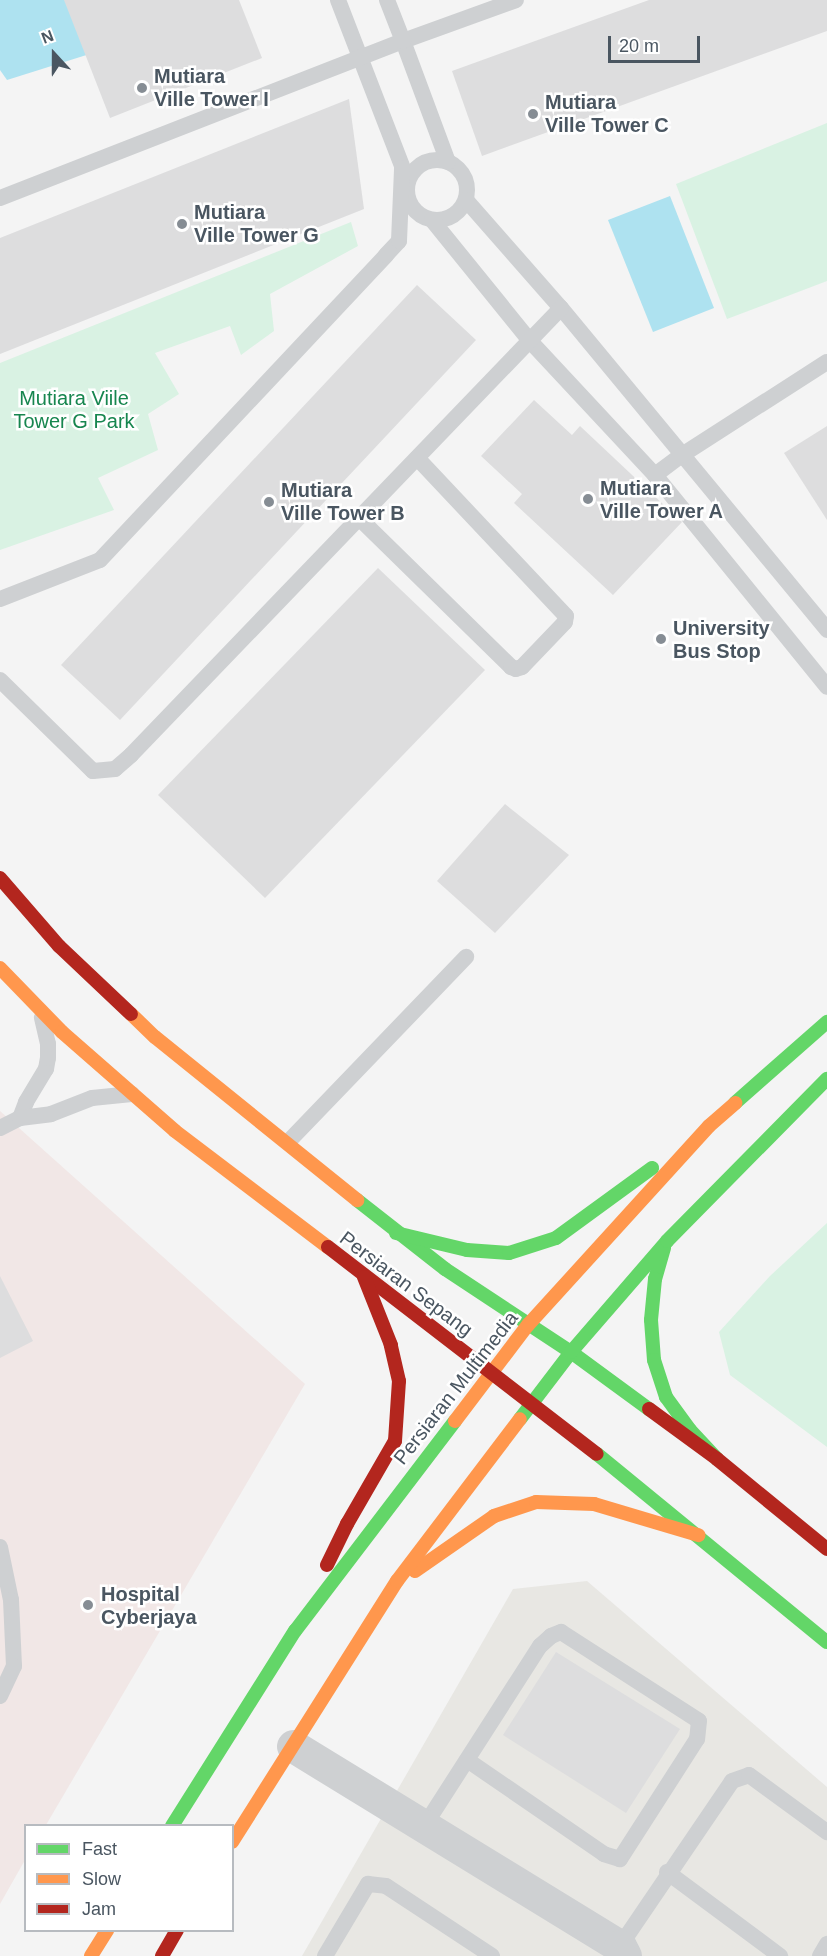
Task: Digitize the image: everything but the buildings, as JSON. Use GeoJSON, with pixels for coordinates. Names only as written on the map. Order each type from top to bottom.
{"type":"FeatureCollection","features":[{"type":"Feature","properties":{"kind":"main road","name":"Persiaran Sepang"},"geometry":{"type":"LineString","coordinates":[[0,878],[59,946],[155,1037],[288,1142],[396,1233],[528,1325],[571,1352],[717,1459],[827,1549]]}},
{"type":"Feature","properties":{"kind":"main road","name":"Persiaran Sepang"},"geometry":{"type":"LineString","coordinates":[[0,968],[39,1008],[174,1131],[533,1403],[827,1642]]}},
{"type":"Feature","properties":{"kind":"main road","name":"Persiaran Multimedia"},"geometry":{"type":"LineString","coordinates":[[173,1824],[295,1631],[528,1325],[709,1126],[827,1022]]}},
{"type":"Feature","properties":{"kind":"main road"},"geometry":{"type":"LineString","coordinates":[[234,1839],[397,1581],[571,1352],[667,1240],[827,1079]]}},
{"type":"Feature","properties":{"kind":"main road"},"geometry":{"type":"LineString","coordinates":[[396,1233],[467,1250],[509,1253],[556,1238],[709,1126]]}},
{"type":"Feature","properties":{"kind":"main road"},"geometry":{"type":"LineString","coordinates":[[667,1240],[655,1280],[651,1320],[654,1360],[666,1397],[690,1430],[717,1459]]}},
{"type":"Feature","properties":{"kind":"main road"},"geometry":{"type":"LineString","coordinates":[[295,1631],[347,1524],[395,1442],[399,1381],[391,1345],[364,1277]]}},
{"type":"Feature","properties":{"kind":"main road"},"geometry":{"type":"LineString","coordinates":[[397,1581],[434,1560],[494,1516],[536,1502],[594,1504],[698,1535]]}},
{"type":"Feature","properties":{"kind":"main road"},"geometry":{"type":"LineString","coordinates":[[91,1956],[106,1932]]}},
{"type":"Feature","properties":{"kind":"main road"},"geometry":{"type":"LineString","coordinates":[[162,1956],[176,1932]]}},
{"type":"Feature","properties":{"kind":"street"},"geometry":{"type":"LineString","coordinates":[[292,1746],[425,1825],[623,1951]]}},
{"type":"Feature","properties":{"kind":"lane"},"geometry":{"type":"LineString","coordinates":[[0,599],[100,560],[399,241],[405,176],[423,164],[440,160],[448,162],[462,173],[466,182],[466,200],[455,215],[440,221],[424,218],[411,207],[405,176],[338,0]]}},
{"type":"Feature","properties":{"kind":"lane"},"geometry":{"type":"LineString","coordinates":[[387,0],[448,162]]}},
{"type":"Feature","properties":{"kind":"lane"},"geometry":{"type":"LineString","coordinates":[[0,198],[403,41],[516,0]]}},
{"type":"Feature","properties":{"kind":"lane"},"geometry":{"type":"LineString","coordinates":[[466,200],[561,308],[827,630]]}},
{"type":"Feature","properties":{"kind":"lane"},"geometry":{"type":"LineString","coordinates":[[432,220],[530,341],[655,475],[827,687]]}},
{"type":"Feature","properties":{"kind":"lane"},"geometry":{"type":"LineString","coordinates":[[0,680],[93,771],[115,769],[561,308]]}},
{"type":"Feature","properties":{"kind":"lane"},"geometry":{"type":"LineString","coordinates":[[655,475],[682,455],[827,362]]}},
{"type":"Feature","properties":{"kind":"lane"},"geometry":{"type":"LineString","coordinates":[[359,518],[511,667],[516,669],[522,667],[544,645],[565,622],[563,610],[417,458]]}},
{"type":"Feature","properties":{"kind":"lane"},"geometry":{"type":"LineString","coordinates":[[288,1142],[466,957]]}},
{"type":"Feature","properties":{"kind":"lane"},"geometry":{"type":"LineString","coordinates":[[20,1118],[26,1102],[46,1069],[48,1058],[48,1044],[39,1008]]}},
{"type":"Feature","properties":{"kind":"lane"},"geometry":{"type":"LineString","coordinates":[[0,1128],[20,1118],[51,1114],[92,1098],[133,1094]]}},
{"type":"Feature","properties":{"kind":"lane"},"geometry":{"type":"LineString","coordinates":[[0,1547],[11,1600],[7,1649],[14,1666],[0,1696]]}},
{"type":"Feature","properties":{"kind":"lane"},"geometry":{"type":"LineString","coordinates":[[425,1825],[540,1646],[551,1636],[561,1632],[699,1721],[697,1739],[620,1859],[604,1854],[467,1760]]}},
{"type":"Feature","properties":{"kind":"lane"},"geometry":{"type":"LineString","coordinates":[[623,1951],[668,1872],[732,1780],[749,1775],[827,1832]]}},
{"type":"Feature","properties":{"kind":"lane"},"geometry":{"type":"LineString","coordinates":[[668,1872],[780,1956]]}},
{"type":"Feature","properties":{"kind":"lane"},"geometry":{"type":"LineString","coordinates":[[325,1956],[368,1884],[386,1886],[492,1956]]}},
{"type":"Feature","properties":{"kind":"lane"},"geometry":{"type":"LineString","coordinates":[[820,1956],[827,1944]]}},
{"type":"Feature","properties":{"kind":"shaded area","name":"Hospital Cyberjaya"},"geometry":{"type":"Polygon","coordinates":[[[0,1111],[305,1384],[47,1824],[24,1824],[24,1862],[0,1904],[0,1111]]]}},
{"type":"Feature","properties":{"kind":"shaded area"},"geometry":{"type":"Polygon","coordinates":[[[587,1581],[827,1787],[827,1956],[302,1956],[513,1589],[587,1581]]]}},
{"type":"Feature","properties":{"kind":"green space"},"geometry":{"type":"Polygon","coordinates":[[[827,123],[827,281],[727,319],[676,184],[827,123]]]}},
{"type":"Feature","properties":{"kind":"green space","name":"Mutiara Viile Tower G Park"},"geometry":{"type":"Polygon","coordinates":[[[351,222],[358,246],[270,294],[274,331],[241,355],[230,326],[155,353],[179,394],[148,414],[158,450],[98,478],[114,510],[0,550],[0,363],[351,222]]]}},
{"type":"Feature","properties":{"kind":"green space"},"geometry":{"type":"Polygon","coordinates":[[[827,1223],[827,1447],[730,1375],[719,1332],[770,1276],[827,1223]]]}},
{"type":"Feature","properties":{"kind":"water"},"geometry":{"type":"Polygon","coordinates":[[[0,0],[81,0],[96,52],[7,80],[0,70],[0,0]]]}},
{"type":"Feature","properties":{"kind":"water"},"geometry":{"type":"Polygon","coordinates":[[[670,196],[714,308],[653,332],[608,220],[670,196]]]}},
{"type":"Feature","properties":{"kind":"traffic: fast"},"geometry":{"type":"LineString","coordinates":[[735,1103],[827,1022]]}},
{"type":"Feature","properties":{"kind":"traffic: fast"},"geometry":{"type":"LineString","coordinates":[[520,1419],[571,1352],[667,1241],[827,1079]]}},
{"type":"Feature","properties":{"kind":"traffic: fast"},"geometry":{"type":"LineString","coordinates":[[396,1233],[467,1250],[509,1253],[556,1238],[652,1168]]}},
{"type":"Feature","properties":{"kind":"traffic: fast"},"geometry":{"type":"LineString","coordinates":[[357,1200],[445,1269],[571,1352],[649,1409]]}},
{"type":"Feature","properties":{"kind":"traffic: fast"},"geometry":{"type":"LineString","coordinates":[[664,1248],[655,1279],[651,1320],[654,1360],[666,1397],[690,1430],[717,1459]]}},
{"type":"Feature","properties":{"kind":"traffic: fast"},"geometry":{"type":"LineString","coordinates":[[173,1824],[295,1631],[455,1421]]}},
{"type":"Feature","properties":{"kind":"traffic: fast"},"geometry":{"type":"LineString","coordinates":[[597,1454],[827,1642]]}},
{"type":"Feature","properties":{"kind":"traffic: slow"},"geometry":{"type":"LineString","coordinates":[[0,968],[62,1032],[175,1131],[328,1247]]}},
{"type":"Feature","properties":{"kind":"traffic: slow"},"geometry":{"type":"LineString","coordinates":[[131,1014],[155,1037],[357,1200]]}},
{"type":"Feature","properties":{"kind":"traffic: slow"},"geometry":{"type":"LineString","coordinates":[[455,1421],[528,1325],[709,1126],[735,1103]]}},
{"type":"Feature","properties":{"kind":"traffic: slow"},"geometry":{"type":"LineString","coordinates":[[234,1839],[397,1581],[520,1419]]}},
{"type":"Feature","properties":{"kind":"traffic: slow"},"geometry":{"type":"LineString","coordinates":[[415,1571],[494,1516],[536,1502],[594,1504],[698,1535]]}},
{"type":"Feature","properties":{"kind":"traffic: slow"},"geometry":{"type":"LineString","coordinates":[[91,1956],[106,1932]]}},
{"type":"Feature","properties":{"kind":"traffic: jam"},"geometry":{"type":"LineString","coordinates":[[0,878],[59,946],[131,1014]]}},
{"type":"Feature","properties":{"kind":"traffic: jam"},"geometry":{"type":"LineString","coordinates":[[328,1247],[597,1454]]}},
{"type":"Feature","properties":{"kind":"traffic: jam"},"geometry":{"type":"LineString","coordinates":[[327,1565],[347,1524],[395,1441],[399,1381],[391,1345],[364,1277]]}},
{"type":"Feature","properties":{"kind":"traffic: jam"},"geometry":{"type":"LineString","coordinates":[[649,1409],[717,1459],[827,1549]]}},
{"type":"Feature","properties":{"kind":"traffic: jam"},"geometry":{"type":"LineString","coordinates":[[162,1956],[176,1932]]}},
{"type":"Feature","properties":{"kind":"place","name":"Mutiara Ville Tower I"},"geometry":{"type":"Point","coordinates":[142,88]}},
{"type":"Feature","properties":{"kind":"place","name":"Mutiara Ville Tower C"},"geometry":{"type":"Point","coordinates":[533,114]}},
{"type":"Feature","properties":{"kind":"place","name":"Mutiara Ville Tower G"},"geometry":{"type":"Point","coordinates":[182,224]}},
{"type":"Feature","properties":{"kind":"place","name":"Mutiara Ville Tower A"},"geometry":{"type":"Point","coordinates":[588,499]}},
{"type":"Feature","properties":{"kind":"place","name":"Mutiara Ville Tower B"},"geometry":{"type":"Point","coordinates":[269,502]}},
{"type":"Feature","properties":{"kind":"place","name":"University Bus Stop"},"geometry":{"type":"Point","coordinates":[661,639]}},
{"type":"Feature","properties":{"kind":"place","name":"Hospital Cyberjaya"},"geometry":{"type":"Point","coordinates":[88,1605]}}]}
